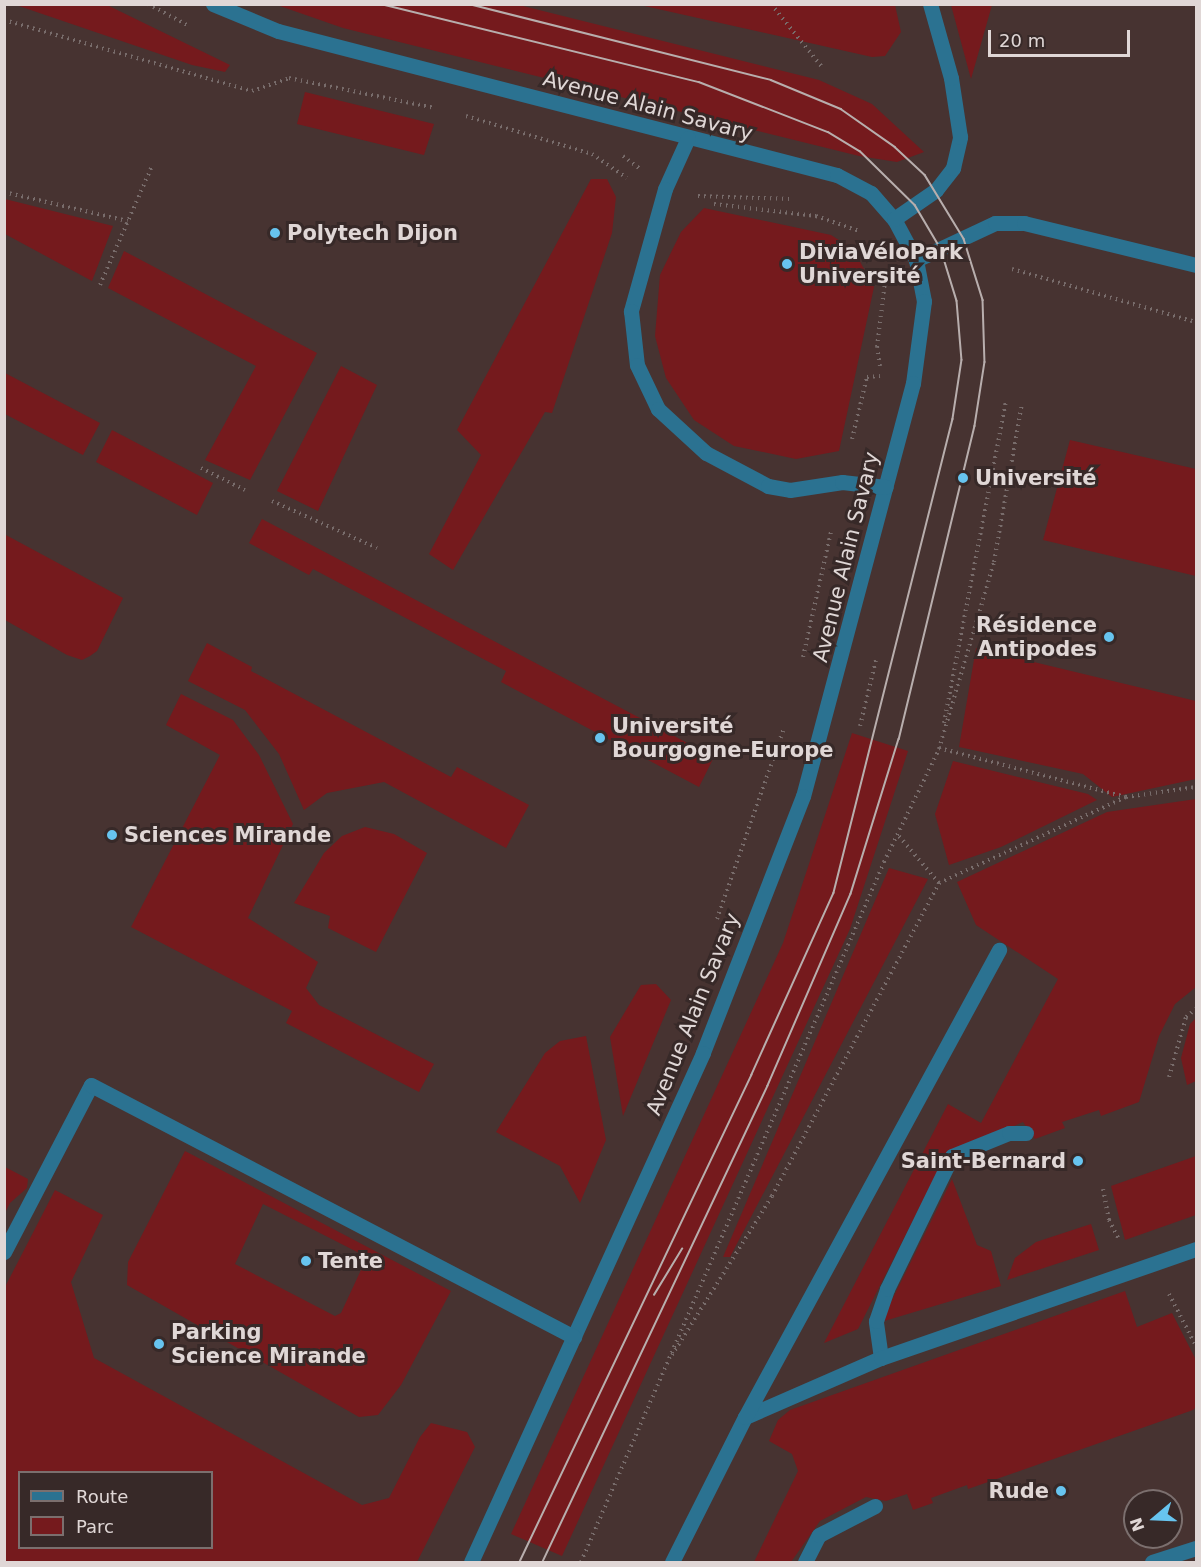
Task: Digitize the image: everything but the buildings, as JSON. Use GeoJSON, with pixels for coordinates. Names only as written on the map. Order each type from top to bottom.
{"type":"FeatureCollection","features":[{"type":"Feature","properties":{"kind":"lane","name":"Avenue Alain Savary"},"geometry":{"type":"LineString","coordinates":[[213,4],[278,31],[837,175],[871,192],[894,219],[916,260],[922,313],[913,383],[803,796],[703,1053],[471,1563]]}},
{"type":"Feature","properties":{"kind":"lane"},"geometry":{"type":"LineString","coordinates":[[894,219],[936,190],[953,168],[960,137],[951,78],[930,4]]}},
{"type":"Feature","properties":{"kind":"lane"},"geometry":{"type":"LineString","coordinates":[[688,138],[665,189],[631,311],[638,365],[658,409],[706,453],[768,486],[790,490],[842,482],[886,487]]}},
{"type":"Feature","properties":{"kind":"lane"},"geometry":{"type":"LineString","coordinates":[[916,260],[995,223],[1024,223],[1197,265]]}},
{"type":"Feature","properties":{"kind":"lane"},"geometry":{"type":"LineString","coordinates":[[672,1563],[745,1417],[999,950]]}},
{"type":"Feature","properties":{"kind":"lane"},"geometry":{"type":"LineString","coordinates":[[4,1252],[91,1085],[574,1337]]}},
{"type":"Feature","properties":{"kind":"lane"},"geometry":{"type":"LineString","coordinates":[[880,1358],[876,1322],[887,1289],[952,1156],[1009,1133],[1026,1133]]}},
{"type":"Feature","properties":{"kind":"lane"},"geometry":{"type":"LineString","coordinates":[[745,1417],[880,1358],[1197,1249]]}},
{"type":"Feature","properties":{"kind":"lane"},"geometry":{"type":"LineString","coordinates":[[805,1563],[819,1535],[874,1506]]}},
{"type":"Feature","properties":{"kind":"lane"},"geometry":{"type":"LineString","coordinates":[[1152,1563],[1197,1548]]}},
{"type":"Feature","properties":{"kind":"path"},"geometry":{"type":"LineString","coordinates":[[771,4],[822,68]]}},
{"type":"Feature","properties":{"kind":"path"},"geometry":{"type":"LineString","coordinates":[[4,20],[252,91],[289,78],[438,109]]}},
{"type":"Feature","properties":{"kind":"path"},"geometry":{"type":"LineString","coordinates":[[461,115],[592,154],[627,178]]}},
{"type":"Feature","properties":{"kind":"path"},"geometry":{"type":"LineString","coordinates":[[614,152],[665,189],[705,197],[742,195],[797,200]]}},
{"type":"Feature","properties":{"kind":"path"},"geometry":{"type":"LineString","coordinates":[[100,285],[151,168]]}},
{"type":"Feature","properties":{"kind":"path"},"geometry":{"type":"LineString","coordinates":[[4,192],[128,221]]}},
{"type":"Feature","properties":{"kind":"path"},"geometry":{"type":"LineString","coordinates":[[714,204],[816,216],[862,232]]}},
{"type":"Feature","properties":{"kind":"path"},"geometry":{"type":"LineString","coordinates":[[1012,269],[1197,322]]}},
{"type":"Feature","properties":{"kind":"path"},"geometry":{"type":"LineString","coordinates":[[881,376],[877,347],[886,274]]}},
{"type":"Feature","properties":{"kind":"path"},"geometry":{"type":"LineString","coordinates":[[878,387],[887,356]]}},
{"type":"Feature","properties":{"kind":"path"},"geometry":{"type":"LineString","coordinates":[[852,439],[867,377],[881,376]]}},
{"type":"Feature","properties":{"kind":"path"},"geometry":{"type":"LineString","coordinates":[[939,749],[1005,400]]}},
{"type":"Feature","properties":{"kind":"path"},"geometry":{"type":"LineString","coordinates":[[581,1563],[897,834],[939,749],[994,562],[1022,403]]}},
{"type":"Feature","properties":{"kind":"path"},"geometry":{"type":"LineString","coordinates":[[201,468],[245,490]]}},
{"type":"Feature","properties":{"kind":"path"},"geometry":{"type":"LineString","coordinates":[[272,501],[377,548]]}},
{"type":"Feature","properties":{"kind":"path"},"geometry":{"type":"LineString","coordinates":[[800,670],[831,531]]}},
{"type":"Feature","properties":{"kind":"path"},"geometry":{"type":"LineString","coordinates":[[713,930],[785,725]]}},
{"type":"Feature","properties":{"kind":"path"},"geometry":{"type":"LineString","coordinates":[[939,749],[1126,797]]}},
{"type":"Feature","properties":{"kind":"path"},"geometry":{"type":"LineString","coordinates":[[666,1366],[772,1196],[939,883],[1126,797],[1197,787]]}},
{"type":"Feature","properties":{"kind":"path"},"geometry":{"type":"LineString","coordinates":[[897,834],[939,883]]}},
{"type":"Feature","properties":{"kind":"path"},"geometry":{"type":"LineString","coordinates":[[1169,1077],[1185,1017],[1197,1009]]}},
{"type":"Feature","properties":{"kind":"path"},"geometry":{"type":"LineString","coordinates":[[1103,1189],[1109,1220],[1134,1270]]}},
{"type":"Feature","properties":{"kind":"path"},"geometry":{"type":"LineString","coordinates":[[1158,1262],[1173,1305],[1197,1346]]}},
{"type":"Feature","properties":{"kind":"shaded area","name":"Université Bourgogne-Europe"},"geometry":{"type":"Polygon","coordinates":[[[5,5],[1196,5],[1196,1562],[5,1562],[5,5]]]}},
{"type":"Feature","properties":{"kind":"green space"},"geometry":{"type":"Polygon","coordinates":[[[16,5],[107,5],[230,65],[225,72],[192,65],[16,5]]]}},
{"type":"Feature","properties":{"kind":"green space"},"geometry":{"type":"Polygon","coordinates":[[[277,5],[519,5],[819,80],[872,104],[924,152],[897,162],[859,156],[343,28],[277,5]]]}},
{"type":"Feature","properties":{"kind":"green space"},"geometry":{"type":"Polygon","coordinates":[[[640,5],[895,5],[901,32],[885,56],[872,57],[640,5]]]}},
{"type":"Feature","properties":{"kind":"green space"},"geometry":{"type":"Polygon","coordinates":[[[951,5],[992,5],[971,79],[951,5]]]}},
{"type":"Feature","properties":{"kind":"green space"},"geometry":{"type":"Polygon","coordinates":[[[305,92],[434,124],[424,155],[297,124],[305,92]]]}},
{"type":"Feature","properties":{"kind":"green space"},"geometry":{"type":"Polygon","coordinates":[[[591,179],[607,179],[616,197],[612,233],[552,413],[545,412],[453,570],[429,554],[481,455],[457,430],[591,179]]]}},
{"type":"Feature","properties":{"kind":"green space"},"geometry":{"type":"Polygon","coordinates":[[[5,199],[113,226],[92,281],[5,234],[5,199]]]}},
{"type":"Feature","properties":{"kind":"green space"},"geometry":{"type":"Polygon","coordinates":[[[704,208],[831,235],[853,249],[874,287],[839,451],[796,459],[734,446],[694,420],[666,378],[655,336],[660,275],[681,232],[704,208]]]}},
{"type":"Feature","properties":{"kind":"green space"},"geometry":{"type":"Polygon","coordinates":[[[124,251],[317,353],[250,480],[205,460],[256,366],[108,288],[124,251]]]}},
{"type":"Feature","properties":{"kind":"green space"},"geometry":{"type":"Polygon","coordinates":[[[341,366],[377,385],[318,511],[277,491],[341,366]]]}},
{"type":"Feature","properties":{"kind":"green space"},"geometry":{"type":"Polygon","coordinates":[[[5,373],[100,423],[83,455],[5,414],[5,373]]]}},
{"type":"Feature","properties":{"kind":"green space"},"geometry":{"type":"Polygon","coordinates":[[[112,430],[213,483],[197,515],[96,462],[112,430]]]}},
{"type":"Feature","properties":{"kind":"green space"},"geometry":{"type":"Polygon","coordinates":[[[1070,440],[1196,469],[1196,576],[1043,540],[1070,440]]]}},
{"type":"Feature","properties":{"kind":"green space"},"geometry":{"type":"Polygon","coordinates":[[[262,519],[714,757],[699,787],[501,682],[506,671],[313,569],[309,575],[249,543],[262,519]]]}},
{"type":"Feature","properties":{"kind":"green space"},"geometry":{"type":"Polygon","coordinates":[[[4,534],[123,598],[97,651],[82,660],[67,655],[5,620],[4,534]]]}},
{"type":"Feature","properties":{"kind":"green space"},"geometry":{"type":"Polygon","coordinates":[[[207,643],[252,667],[251,671],[451,777],[457,767],[529,805],[506,848],[384,782],[327,793],[304,810],[279,754],[245,710],[188,681],[207,643]]]}},
{"type":"Feature","properties":{"kind":"green space"},"geometry":{"type":"Polygon","coordinates":[[[976,648],[1196,701],[1196,779],[1112,797],[1083,774],[959,747],[976,648]]]}},
{"type":"Feature","properties":{"kind":"green space"},"geometry":{"type":"Polygon","coordinates":[[[181,694],[233,720],[259,755],[293,824],[248,918],[318,962],[306,988],[319,1005],[434,1064],[419,1092],[286,1023],[292,1011],[131,927],[220,755],[166,725],[181,694]]]}},
{"type":"Feature","properties":{"kind":"green space"},"geometry":{"type":"Polygon","coordinates":[[[852,733],[908,751],[850,929],[562,1556],[511,1534],[783,943],[852,733]]]}},
{"type":"Feature","properties":{"kind":"green space"},"geometry":{"type":"Polygon","coordinates":[[[953,761],[1088,794],[1097,800],[1001,847],[949,865],[935,814],[953,761]]]}},
{"type":"Feature","properties":{"kind":"green space"},"geometry":{"type":"Polygon","coordinates":[[[1196,799],[1196,987],[1175,1004],[1159,1036],[1139,1102],[1101,1116],[1099,1110],[1062,1122],[1065,1128],[1035,1139],[1023,1122],[946,1155],[858,1329],[824,1343],[948,1104],[981,1123],[1058,979],[976,925],[957,882],[1107,812],[1196,799]]]}},
{"type":"Feature","properties":{"kind":"green space"},"geometry":{"type":"Polygon","coordinates":[[[365,827],[394,834],[427,853],[376,952],[328,928],[330,916],[294,903],[324,853],[342,836],[365,827]]]}},
{"type":"Feature","properties":{"kind":"green space"},"geometry":{"type":"Polygon","coordinates":[[[889,868],[928,879],[730,1257],[723,1257],[889,868]]]}},
{"type":"Feature","properties":{"kind":"green space"},"geometry":{"type":"Polygon","coordinates":[[[656,984],[671,1000],[623,1116],[610,1037],[641,985],[656,984]]]}},
{"type":"Feature","properties":{"kind":"green space"},"geometry":{"type":"Polygon","coordinates":[[[1196,1018],[1196,1081],[1187,1085],[1181,1058],[1190,1024],[1196,1018]]]}},
{"type":"Feature","properties":{"kind":"green space"},"geometry":{"type":"Polygon","coordinates":[[[586,1036],[606,1140],[580,1203],[560,1166],[496,1132],[545,1053],[560,1041],[586,1036]]]}},
{"type":"Feature","properties":{"kind":"green space"},"geometry":{"type":"Polygon","coordinates":[[[185,1151],[451,1291],[401,1385],[378,1415],[359,1417],[127,1285],[128,1262],[185,1151]],[[263,1204],[235,1264],[335,1316],[341,1313],[367,1257],[263,1204]]]}},
{"type":"Feature","properties":{"kind":"green space"},"geometry":{"type":"Polygon","coordinates":[[[1196,1156],[1196,1215],[1125,1240],[1111,1186],[1196,1156]]]}},
{"type":"Feature","properties":{"kind":"green space"},"geometry":{"type":"Polygon","coordinates":[[[5,1167],[28,1179],[27,1188],[10,1203],[5,1213],[5,1167]]]}},
{"type":"Feature","properties":{"kind":"green space"},"geometry":{"type":"Polygon","coordinates":[[[952,1179],[977,1245],[991,1251],[1001,1286],[881,1322],[952,1179]]]}},
{"type":"Feature","properties":{"kind":"green space"},"geometry":{"type":"Polygon","coordinates":[[[55,1190],[103,1215],[71,1282],[94,1358],[362,1505],[389,1498],[420,1437],[431,1423],[467,1432],[475,1447],[417,1562],[5,1562],[5,1287],[55,1190]]]}},
{"type":"Feature","properties":{"kind":"green space"},"geometry":{"type":"Polygon","coordinates":[[[1091,1224],[1099,1250],[1007,1280],[1015,1258],[1036,1242],[1091,1224]]]}},
{"type":"Feature","properties":{"kind":"green space"},"geometry":{"type":"Polygon","coordinates":[[[1125,1291],[1137,1327],[1172,1313],[1196,1360],[1196,1407],[1193,1410],[968,1489],[967,1485],[931,1498],[933,1503],[913,1510],[907,1494],[886,1501],[866,1497],[820,1521],[791,1562],[754,1562],[798,1471],[792,1454],[769,1441],[778,1420],[790,1410],[1125,1291]]]}},
{"type":"Feature","properties":{"kind":"tram line"},"geometry":{"type":"LineString","coordinates":[[381,4],[699,82],[828,132],[860,151],[915,205],[941,249],[957,301],[962,360],[953,419],[834,893],[752,1075],[520,1562]]}},
{"type":"Feature","properties":{"kind":"tram line"},"geometry":{"type":"LineString","coordinates":[[469,4],[771,80],[841,109],[895,147],[925,175],[964,239],[983,300],[985,362],[975,426],[899,739],[851,894],[768,1086],[543,1562]]}},
{"type":"Feature","properties":{"kind":"tram line"},"geometry":{"type":"LineString","coordinates":[[654,1295],[682,1249]]}},
{"type":"Feature","properties":{"kind":"place","name":"Polytech Dijon"},"geometry":{"type":"Point","coordinates":[275,233]}},
{"type":"Feature","properties":{"kind":"place","name":"DiviaVéloPark Université"},"geometry":{"type":"Point","coordinates":[787,264]}},
{"type":"Feature","properties":{"kind":"place","name":"Université"},"geometry":{"type":"Point","coordinates":[963,478]}},
{"type":"Feature","properties":{"kind":"place","name":"Résidence Antipodes"},"geometry":{"type":"Point","coordinates":[1109,637]}},
{"type":"Feature","properties":{"kind":"place","name":"Université Bourgogne-Europe"},"geometry":{"type":"Point","coordinates":[600,738]}},
{"type":"Feature","properties":{"kind":"place","name":"Sciences Mirande"},"geometry":{"type":"Point","coordinates":[112,835]}},
{"type":"Feature","properties":{"kind":"place","name":"Saint-Bernard"},"geometry":{"type":"Point","coordinates":[1078,1161]}},
{"type":"Feature","properties":{"kind":"place","name":"Tente"},"geometry":{"type":"Point","coordinates":[306,1261]}},
{"type":"Feature","properties":{"kind":"place","name":"Parking Science Mirande"},"geometry":{"type":"Point","coordinates":[159,1344]}},
{"type":"Feature","properties":{"kind":"place","name":"Rude"},"geometry":{"type":"Point","coordinates":[1061,1491]}}]}
